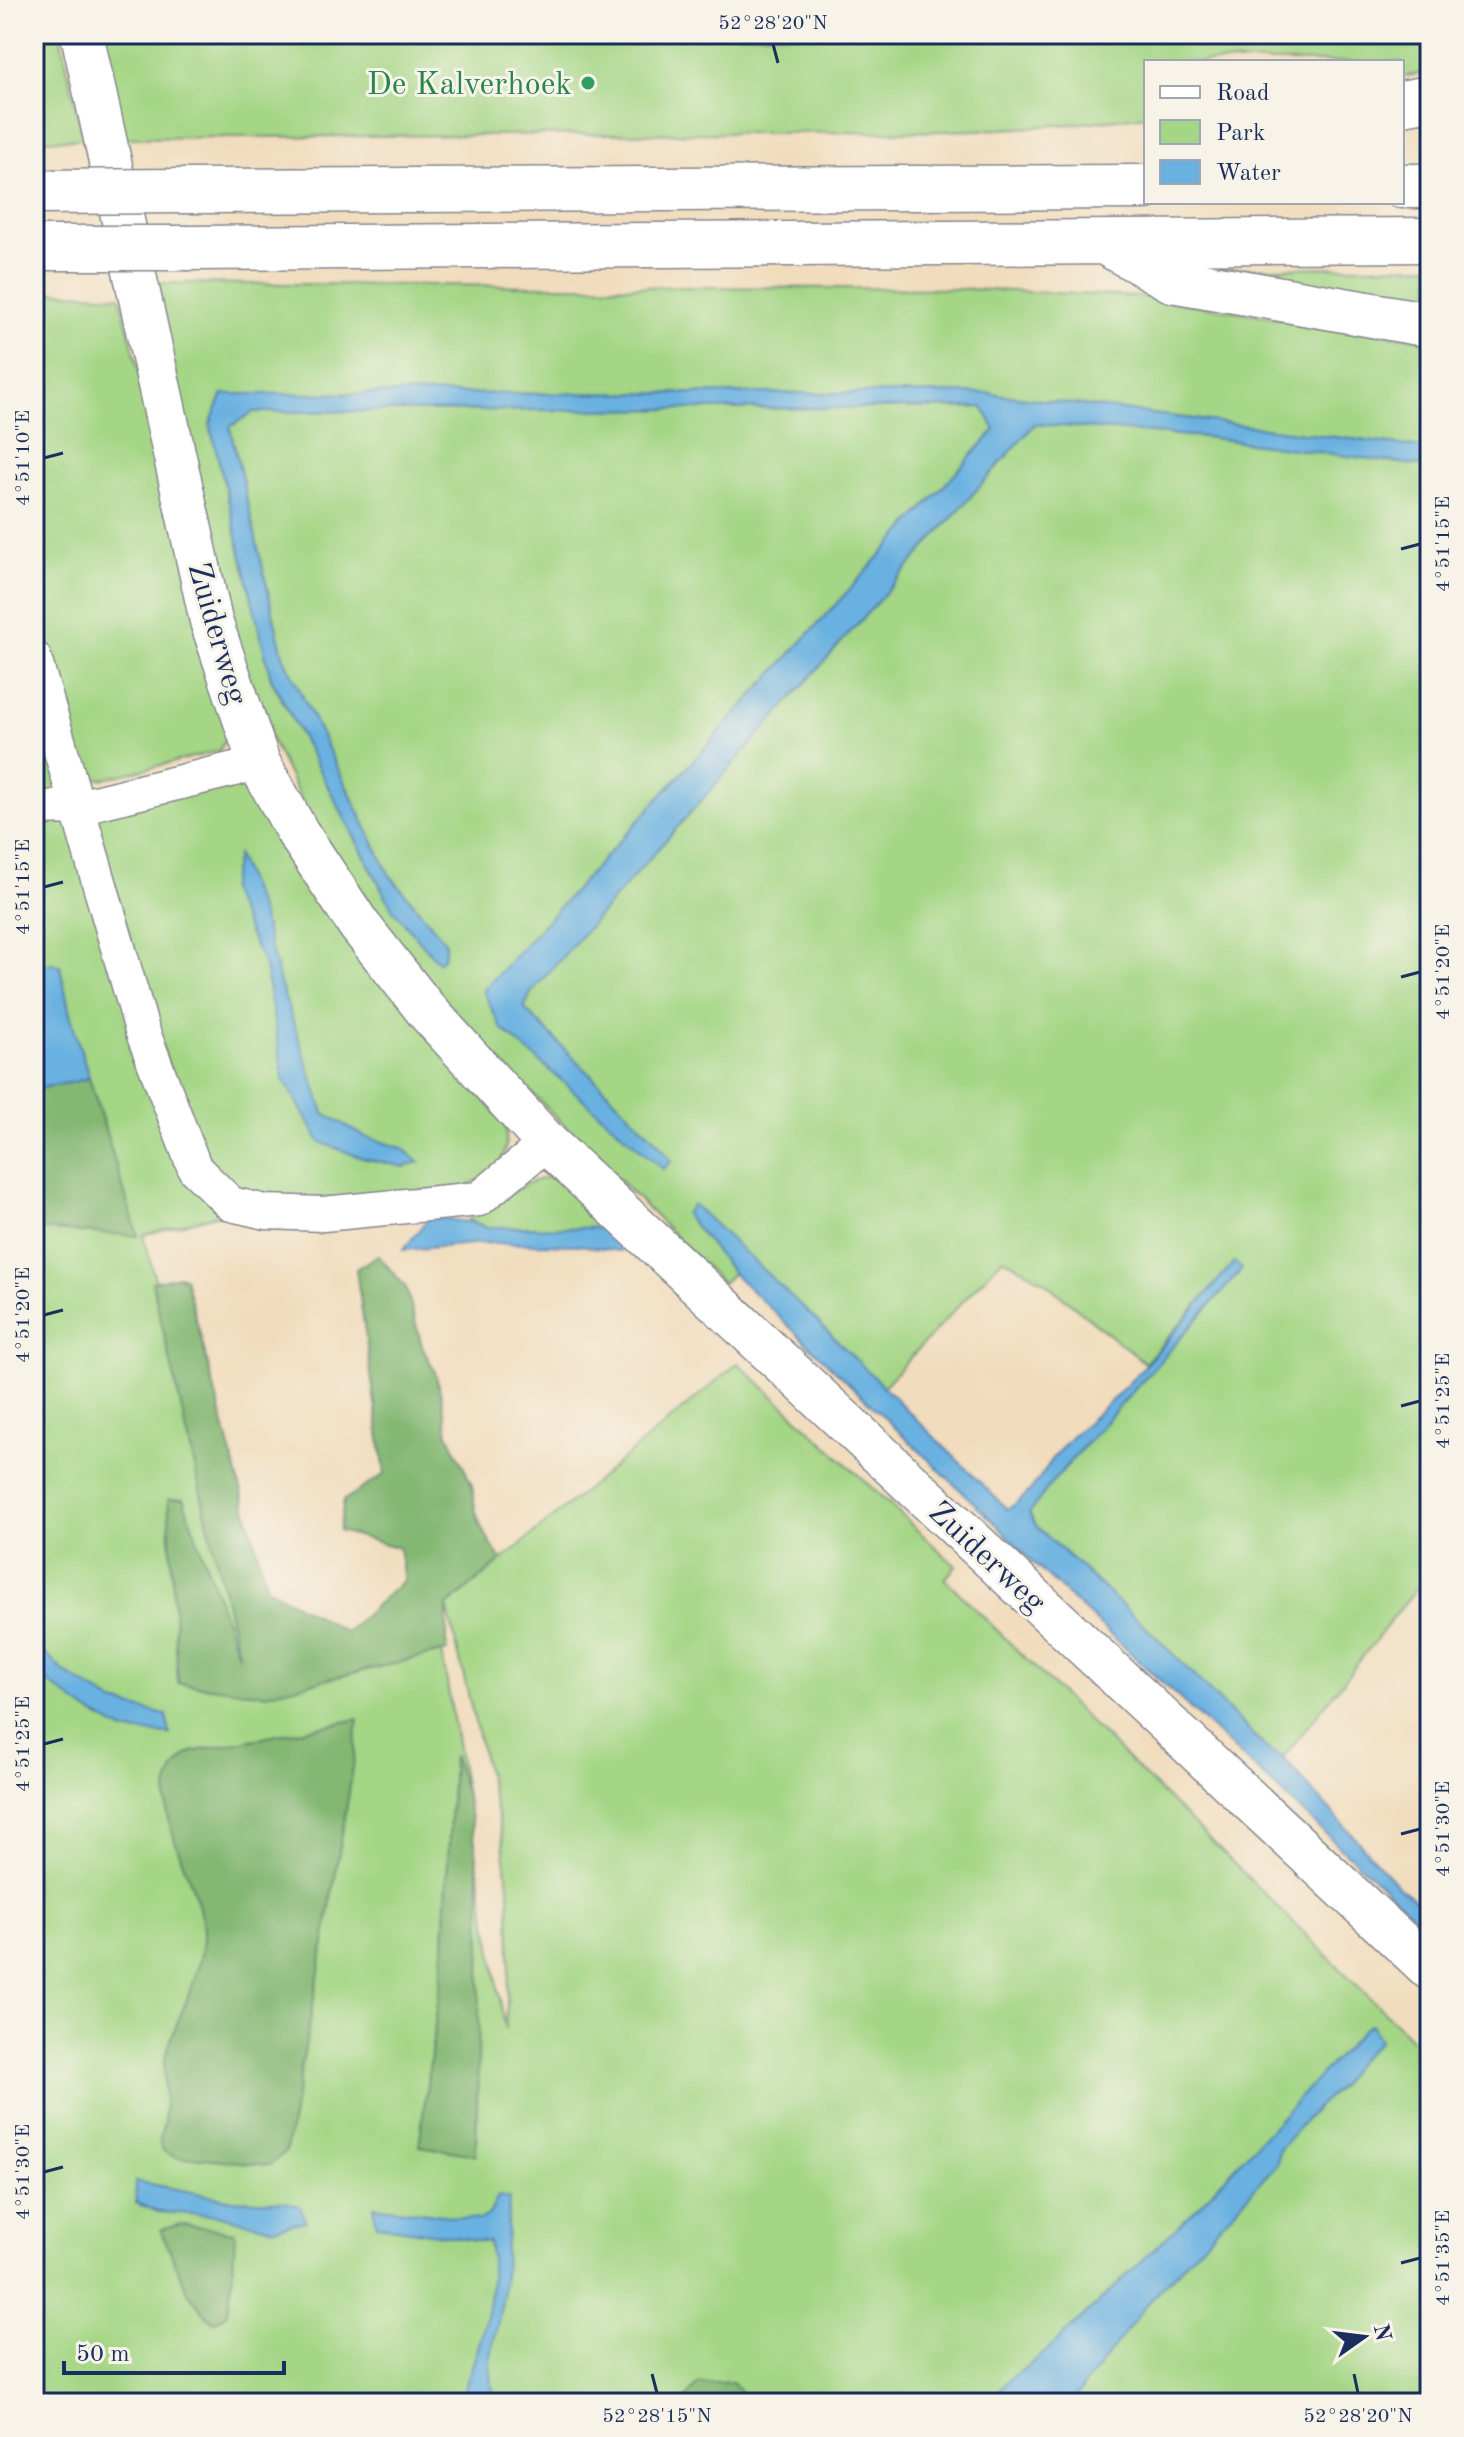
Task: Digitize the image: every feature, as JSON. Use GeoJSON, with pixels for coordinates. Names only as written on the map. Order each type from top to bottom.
{"type":"FeatureCollection","features":[{"type":"Feature","properties":{"kind":"highway"},"geometry":{"type":"LineString","coordinates":[[1404,103],[1430,98]]}},
{"type":"Feature","properties":{"kind":"highway"},"geometry":{"type":"LineString","coordinates":[[34,192],[1129,187],[1144,163]]}},
{"type":"Feature","properties":{"kind":"highway"},"geometry":{"type":"LineString","coordinates":[[1404,186],[1430,186]]}},
{"type":"Feature","properties":{"kind":"highway"},"geometry":{"type":"LineString","coordinates":[[34,248],[1430,240]]}},
{"type":"Feature","properties":{"kind":"highway"},"geometry":{"type":"LineString","coordinates":[[1107,243],[1172,280],[1430,325]]}},
{"type":"Feature","properties":{"kind":"street","name":"Zuiderweg"},"geometry":{"type":"LineString","coordinates":[[82,34],[211,621],[259,763],[298,833],[359,925],[427,1011],[547,1143],[1430,1969]]}},
{"type":"Feature","properties":{"kind":"street"},"geometry":{"type":"LineString","coordinates":[[34,658],[142,1030],[195,1169],[231,1204],[266,1212],[323,1214],[479,1199],[547,1143]]}},
{"type":"Feature","properties":{"kind":"street"},"geometry":{"type":"LineString","coordinates":[[34,808],[78,807],[259,763]]}},
{"type":"Feature","properties":{"kind":"green space"},"geometry":{"type":"Polygon","coordinates":[[[34,34],[60,34],[83,139],[34,140],[34,34]]]}},
{"type":"Feature","properties":{"kind":"green space","name":"De Kalverhoek"},"geometry":{"type":"Polygon","coordinates":[[[96,34],[1430,34],[1430,72],[1404,77],[1404,60],[1144,60],[1144,115],[1046,126],[893,132],[118,138],[96,34]]]}},
{"type":"Feature","properties":{"kind":"green space"},"geometry":{"type":"Polygon","coordinates":[[[1430,266],[1430,306],[1183,269],[1430,266]]]}},
{"type":"Feature","properties":{"kind":"green space"},"geometry":{"type":"Polygon","coordinates":[[[148,283],[967,289],[1142,297],[1430,341],[1430,449],[986,393],[224,394],[210,424],[271,679],[393,910],[446,943],[389,874],[283,656],[230,427],[252,412],[983,407],[995,430],[483,991],[672,1161],[658,1143],[524,1008],[532,991],[1035,424],[1205,437],[1430,467],[1430,1571],[1283,1758],[1267,1749],[1154,1635],[1037,1527],[1029,1513],[1053,1481],[1241,1270],[1234,1263],[1145,1363],[1042,1280],[1003,1258],[883,1387],[809,1313],[686,1214],[733,1273],[722,1283],[506,1067],[409,962],[307,812],[266,729],[234,642],[148,283]]]}},
{"type":"Feature","properties":{"kind":"green space"},"geometry":{"type":"Polygon","coordinates":[[[34,291],[120,296],[230,732],[219,751],[104,779],[94,778],[79,765],[34,606],[34,291]]]}},
{"type":"Feature","properties":{"kind":"green space"},"geometry":{"type":"Polygon","coordinates":[[[34,700],[223,1213],[143,1235],[264,1683],[438,1629],[505,2029],[510,1961],[509,1891],[502,1835],[447,1606],[738,1363],[956,1566],[945,1579],[1430,2057],[1430,2403],[34,2403],[34,1162],[114,1159],[70,1014],[60,966],[52,963],[34,967],[34,700]]]}},
{"type":"Feature","properties":{"kind":"green space"},"geometry":{"type":"Polygon","coordinates":[[[247,782],[308,882],[505,1125],[502,1157],[482,1178],[462,1188],[277,1202],[244,1193],[220,1175],[186,1126],[96,824],[102,808],[247,782]]]}},
{"type":"Feature","properties":{"kind":"green space"},"geometry":{"type":"Polygon","coordinates":[[[89,1078],[138,1236],[34,1229],[34,1089],[89,1078]]]}},
{"type":"Feature","properties":{"kind":"green space"},"geometry":{"type":"Polygon","coordinates":[[[548,1177],[564,1178],[606,1213],[603,1229],[486,1227],[468,1220],[528,1183],[548,1177]]]}},
{"type":"Feature","properties":{"kind":"green space"},"geometry":{"type":"Polygon","coordinates":[[[378,1255],[406,1288],[422,1346],[435,1372],[448,1434],[472,1485],[481,1527],[501,1561],[447,1606],[447,1651],[265,1694],[178,1683],[168,1499],[183,1499],[239,1657],[152,1282],[178,1276],[185,1278],[267,1588],[346,1632],[404,1580],[399,1548],[339,1531],[344,1500],[385,1474],[356,1269],[378,1255]]]}},
{"type":"Feature","properties":{"kind":"green space"},"geometry":{"type":"Polygon","coordinates":[[[358,1719],[353,1768],[322,1955],[286,2151],[270,2165],[171,2156],[160,2143],[165,2114],[166,2055],[198,1969],[203,1939],[201,1916],[168,1816],[167,1792],[174,1771],[191,1752],[358,1719]]]}},
{"type":"Feature","properties":{"kind":"green space"},"geometry":{"type":"Polygon","coordinates":[[[453,1755],[471,1819],[481,1916],[476,2155],[419,2146],[443,1963],[453,1755]]]}},
{"type":"Feature","properties":{"kind":"green space"},"geometry":{"type":"Polygon","coordinates":[[[181,2224],[235,2232],[228,2308],[224,2316],[214,2322],[189,2294],[161,2230],[181,2224]]]}},
{"type":"Feature","properties":{"kind":"green space"},"geometry":{"type":"Polygon","coordinates":[[[733,2382],[749,2403],[682,2403],[698,2384],[733,2382]]]}},
{"type":"Feature","properties":{"kind":"water"},"geometry":{"type":"Polygon","coordinates":[[[986,393],[1430,449],[1430,467],[1205,437],[1035,424],[532,991],[524,1008],[658,1143],[672,1161],[663,1169],[501,1028],[483,991],[995,430],[983,407],[253,412],[230,427],[283,656],[389,874],[446,943],[444,957],[438,962],[393,910],[271,678],[210,424],[223,394],[986,393]]]}},
{"type":"Feature","properties":{"kind":"water"},"geometry":{"type":"Polygon","coordinates":[[[237,855],[261,913],[281,986],[324,1113],[366,1137],[402,1148],[419,1162],[405,1167],[362,1158],[320,1142],[284,1080],[265,967],[229,890],[237,855]]]}},
{"type":"Feature","properties":{"kind":"water"},"geometry":{"type":"Polygon","coordinates":[[[52,963],[60,966],[89,1078],[34,1089],[34,967],[52,963]]]}},
{"type":"Feature","properties":{"kind":"water"},"geometry":{"type":"Polygon","coordinates":[[[693,1204],[809,1313],[1007,1509],[1024,1497],[1063,1446],[1147,1364],[1234,1262],[1242,1269],[1053,1481],[1029,1513],[1037,1527],[1154,1635],[1267,1749],[1283,1758],[1400,1888],[1430,1910],[1430,1933],[1034,1564],[733,1273],[685,1214],[693,1204]]]}},
{"type":"Feature","properties":{"kind":"water"},"geometry":{"type":"Polygon","coordinates":[[[426,1215],[487,1227],[617,1228],[621,1251],[579,1245],[484,1243],[403,1250],[426,1221],[426,1215]]]}},
{"type":"Feature","properties":{"kind":"water"},"geometry":{"type":"Polygon","coordinates":[[[34,1644],[67,1674],[114,1702],[166,1715],[170,1734],[124,1731],[87,1711],[34,1672],[34,1644]]]}},
{"type":"Feature","properties":{"kind":"water"},"geometry":{"type":"Polygon","coordinates":[[[1371,2024],[1379,2041],[1279,2150],[1277,2164],[1148,2303],[1071,2403],[987,2403],[1194,2211],[1371,2024]]]}},
{"type":"Feature","properties":{"kind":"water"},"geometry":{"type":"Polygon","coordinates":[[[135,2181],[233,2200],[287,2202],[300,2206],[306,2221],[274,2228],[215,2215],[158,2212],[136,2203],[135,2181]]]}},
{"type":"Feature","properties":{"kind":"water"},"geometry":{"type":"Polygon","coordinates":[[[498,2196],[509,2198],[502,2301],[490,2361],[493,2394],[490,2403],[459,2403],[479,2344],[488,2304],[491,2283],[489,2242],[376,2225],[374,2206],[479,2220],[490,2213],[498,2196]]]}},
{"type":"Feature","properties":{"kind":"place","name":"De Kalverhoek"},"geometry":{"type":"Point","coordinates":[588,83]}}]}
